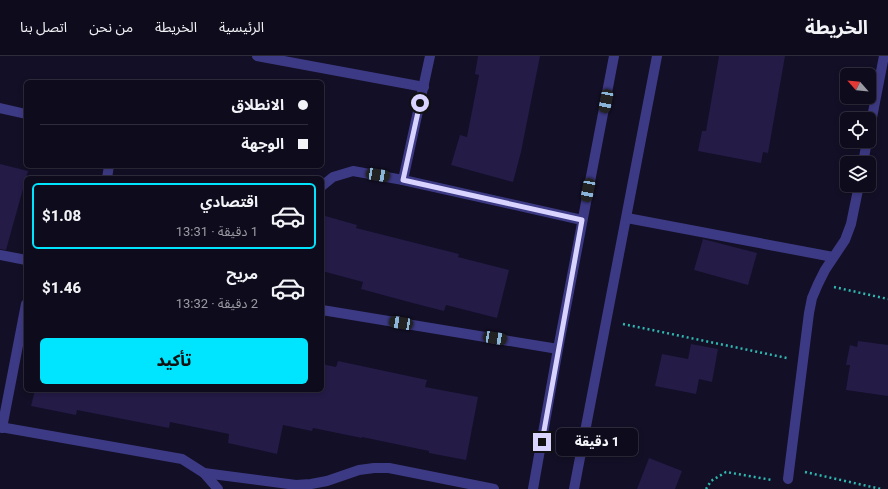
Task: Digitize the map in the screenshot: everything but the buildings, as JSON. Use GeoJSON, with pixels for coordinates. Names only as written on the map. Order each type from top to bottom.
{"type":"FeatureCollection","features":[{"type":"Feature","properties":{"kind":"street"},"geometry":{"type":"LineString","coordinates":[[257,56],[424,87]]}},
{"type":"Feature","properties":{"kind":"street"},"geometry":{"type":"LineString","coordinates":[[403,180],[430,56]]}},
{"type":"Feature","properties":{"kind":"street"},"geometry":{"type":"LineString","coordinates":[[533,489],[582,220],[614,56]]}},
{"type":"Feature","properties":{"kind":"street"},"geometry":{"type":"LineString","coordinates":[[574,489],[658,56]]}},
{"type":"Feature","properties":{"kind":"street"},"geometry":{"type":"LineString","coordinates":[[875,112],[883,86],[884,56]]}},
{"type":"Feature","properties":{"kind":"street"},"geometry":{"type":"LineString","coordinates":[[0,108],[24,114]]}},
{"type":"Feature","properties":{"kind":"street"},"geometry":{"type":"LineString","coordinates":[[324,184],[333,177],[353,171],[403,180],[582,220]]}},
{"type":"Feature","properties":{"kind":"street"},"geometry":{"type":"LineString","coordinates":[[788,479],[812,298],[833,257],[845,240],[851,224],[858,192]]}},
{"type":"Feature","properties":{"kind":"street"},"geometry":{"type":"LineString","coordinates":[[627,218],[833,257]]}},
{"type":"Feature","properties":{"kind":"street"},"geometry":{"type":"LineString","coordinates":[[0,255],[24,260]]}},
{"type":"Feature","properties":{"kind":"street"},"geometry":{"type":"LineString","coordinates":[[324,310],[558,349]]}},
{"type":"Feature","properties":{"kind":"street"},"geometry":{"type":"LineString","coordinates":[[24,314],[1,428],[182,459],[204,472],[218,489]]}},
{"type":"Feature","properties":{"kind":"street"},"geometry":{"type":"LineString","coordinates":[[204,472],[296,485],[319,482],[359,470],[390,468],[494,489]]}},
{"type":"Feature","properties":{"kind":"path"},"geometry":{"type":"LineString","coordinates":[[818,284],[888,299]]}},
{"type":"Feature","properties":{"kind":"path"},"geometry":{"type":"LineString","coordinates":[[607,321],[803,361]]}},
{"type":"Feature","properties":{"kind":"path"},"geometry":{"type":"LineString","coordinates":[[706,489],[711,481],[726,472],[774,480],[788,479],[802,472],[881,489]]}},
{"type":"Feature","properties":{"kind":"route"},"geometry":{"type":"LineString","coordinates":[[420,103],[403,180],[582,220],[542,442]]}}]}
